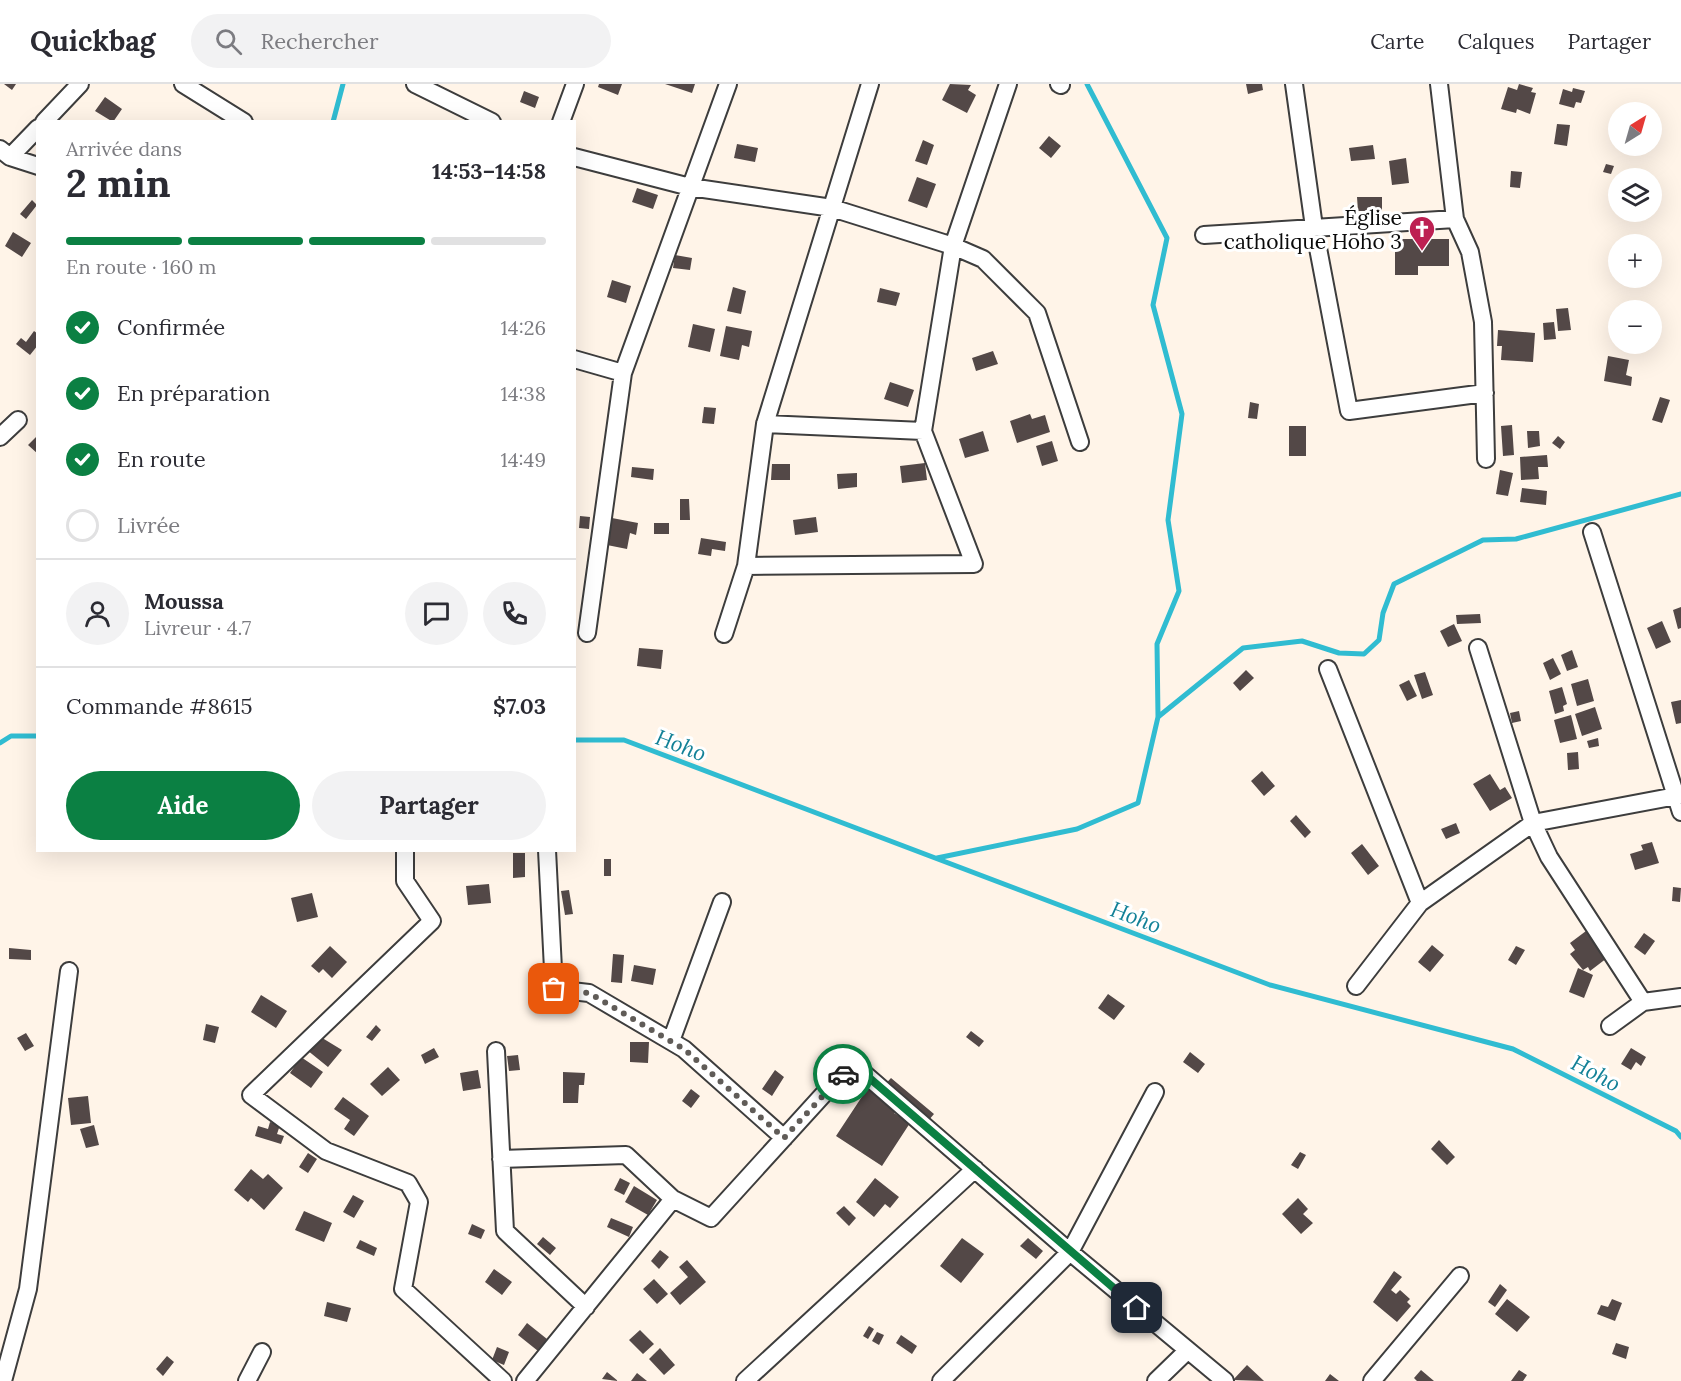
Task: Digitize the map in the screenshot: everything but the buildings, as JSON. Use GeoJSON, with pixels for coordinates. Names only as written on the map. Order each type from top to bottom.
{"type":"FeatureCollection","features":[{"type":"Feature","properties":{"kind":"street"},"geometry":{"type":"LineString","coordinates":[[46,120],[80,84]]}},
{"type":"Feature","properties":{"kind":"street"},"geometry":{"type":"LineString","coordinates":[[183,84],[241,120]]}},
{"type":"Feature","properties":{"kind":"street"},"geometry":{"type":"LineString","coordinates":[[415,84],[488,120]]}},
{"type":"Feature","properties":{"kind":"street"},"geometry":{"type":"LineString","coordinates":[[562,120],[575,84]]}},
{"type":"Feature","properties":{"kind":"street"},"geometry":{"type":"LineString","coordinates":[[587,633],[623,373],[728,84]]}},
{"type":"Feature","properties":{"kind":"street"},"geometry":{"type":"LineString","coordinates":[[724,634],[746,566],[765,424],[870,84]]}},
{"type":"Feature","properties":{"kind":"street"},"geometry":{"type":"LineString","coordinates":[[746,566],[974,564],[923,431],[953,246],[1008,84]]}},
{"type":"Feature","properties":{"kind":"street"},"geometry":{"type":"LineString","coordinates":[[1294,84],[1314,227],[1348,411],[1485,393]]}},
{"type":"Feature","properties":{"kind":"street"},"geometry":{"type":"LineString","coordinates":[[1439,84],[1455,219],[1470,252],[1483,322],[1486,459]]}},
{"type":"Feature","properties":{"kind":"street"},"geometry":{"type":"LineString","coordinates":[[5,153],[36,130]]}},
{"type":"Feature","properties":{"kind":"street"},"geometry":{"type":"LineString","coordinates":[[5,153],[36,165]]}},
{"type":"Feature","properties":{"kind":"street"},"geometry":{"type":"LineString","coordinates":[[576,158],[690,187],[832,208],[953,246],[983,259],[1037,313],[1080,442]]}},
{"type":"Feature","properties":{"kind":"street"},"geometry":{"type":"LineString","coordinates":[[1204,235],[1455,219]]}},
{"type":"Feature","properties":{"kind":"street"},"geometry":{"type":"LineString","coordinates":[[576,359],[623,373]]}},
{"type":"Feature","properties":{"kind":"street"},"geometry":{"type":"LineString","coordinates":[[0,437],[18,420]]}},
{"type":"Feature","properties":{"kind":"street"},"geometry":{"type":"LineString","coordinates":[[765,424],[923,431]]}},
{"type":"Feature","properties":{"kind":"street"},"geometry":{"type":"LineString","coordinates":[[1356,986],[1420,903],[1533,823],[1679,801],[1592,532]]}},
{"type":"Feature","properties":{"kind":"street"},"geometry":{"type":"LineString","coordinates":[[1478,648],[1533,823],[1549,857],[1643,1002]]}},
{"type":"Feature","properties":{"kind":"street"},"geometry":{"type":"LineString","coordinates":[[1328,669],[1420,903]]}},
{"type":"Feature","properties":{"kind":"street"},"geometry":{"type":"LineString","coordinates":[[405,852],[405,882],[432,921],[251,1095],[326,1151],[408,1183],[419,1202],[403,1289],[503,1381]]}},
{"type":"Feature","properties":{"kind":"street"},"geometry":{"type":"LineString","coordinates":[[546,852],[554,989],[589,993],[684,1049],[784,1138]]}},
{"type":"Feature","properties":{"kind":"street"},"geometry":{"type":"LineString","coordinates":[[670,1041],[722,902]]}},
{"type":"Feature","properties":{"kind":"street"},"geometry":{"type":"LineString","coordinates":[[3,1381],[28,1289],[69,971]]}},
{"type":"Feature","properties":{"kind":"street"},"geometry":{"type":"LineString","coordinates":[[1610,1026],[1643,1002],[1681,997]]}},
{"type":"Feature","properties":{"kind":"street"},"geometry":{"type":"LineString","coordinates":[[496,1051],[505,1231],[586,1307]]}},
{"type":"Feature","properties":{"kind":"street"},"geometry":{"type":"LineString","coordinates":[[501,1159],[626,1155],[673,1199],[711,1218],[852,1063],[1070,1252],[1225,1381]]}},
{"type":"Feature","properties":{"kind":"street"},"geometry":{"type":"LineString","coordinates":[[941,1381],[1070,1252],[1155,1092]]}},
{"type":"Feature","properties":{"kind":"street"},"geometry":{"type":"LineString","coordinates":[[744,1381],[975,1169]]}},
{"type":"Feature","properties":{"kind":"street"},"geometry":{"type":"LineString","coordinates":[[525,1381],[673,1199]]}},
{"type":"Feature","properties":{"kind":"street"},"geometry":{"type":"LineString","coordinates":[[1372,1381],[1460,1276]]}},
{"type":"Feature","properties":{"kind":"street"},"geometry":{"type":"LineString","coordinates":[[1156,1381],[1188,1350]]}},
{"type":"Feature","properties":{"kind":"street"},"geometry":{"type":"LineString","coordinates":[[247,1381],[262,1352]]}},
{"type":"Feature","properties":{"kind":"waterway"},"geometry":{"type":"LineString","coordinates":[[334,120],[343,84]]}},
{"type":"Feature","properties":{"kind":"waterway"},"geometry":{"type":"LineString","coordinates":[[937,858],[1077,829],[1138,803],[1158,717],[1157,644],[1179,591],[1168,520],[1182,414],[1153,305],[1167,238],[1087,84]]}},
{"type":"Feature","properties":{"kind":"waterway"},"geometry":{"type":"LineString","coordinates":[[1158,717],[1243,648],[1302,641],[1339,653],[1364,654],[1379,640],[1383,613],[1394,584],[1483,540],[1516,539],[1681,494]]}},
{"type":"Feature","properties":{"kind":"waterway","name":"Hoho"},"geometry":{"type":"LineString","coordinates":[[0,743],[11,736],[36,736]]}},
{"type":"Feature","properties":{"kind":"waterway","name":"Hoho"},"geometry":{"type":"LineString","coordinates":[[576,740],[624,740],[1270,985],[1513,1049],[1676,1131],[1681,1137]]}},
{"type":"Feature","properties":{"kind":"way so far"},"geometry":{"type":"LineString","coordinates":[[554,989],[589,993],[684,1049],[784,1138],[843,1074]]}},
{"type":"Feature","properties":{"kind":"place","name":"Église catholique Hoho 3"},"geometry":{"type":"Point","coordinates":[1422,252]}},
{"type":"Feature","properties":{"kind":"route"},"geometry":{"type":"LineString","coordinates":[[843,1074],[852,1063],[1137,1308]]}}]}
